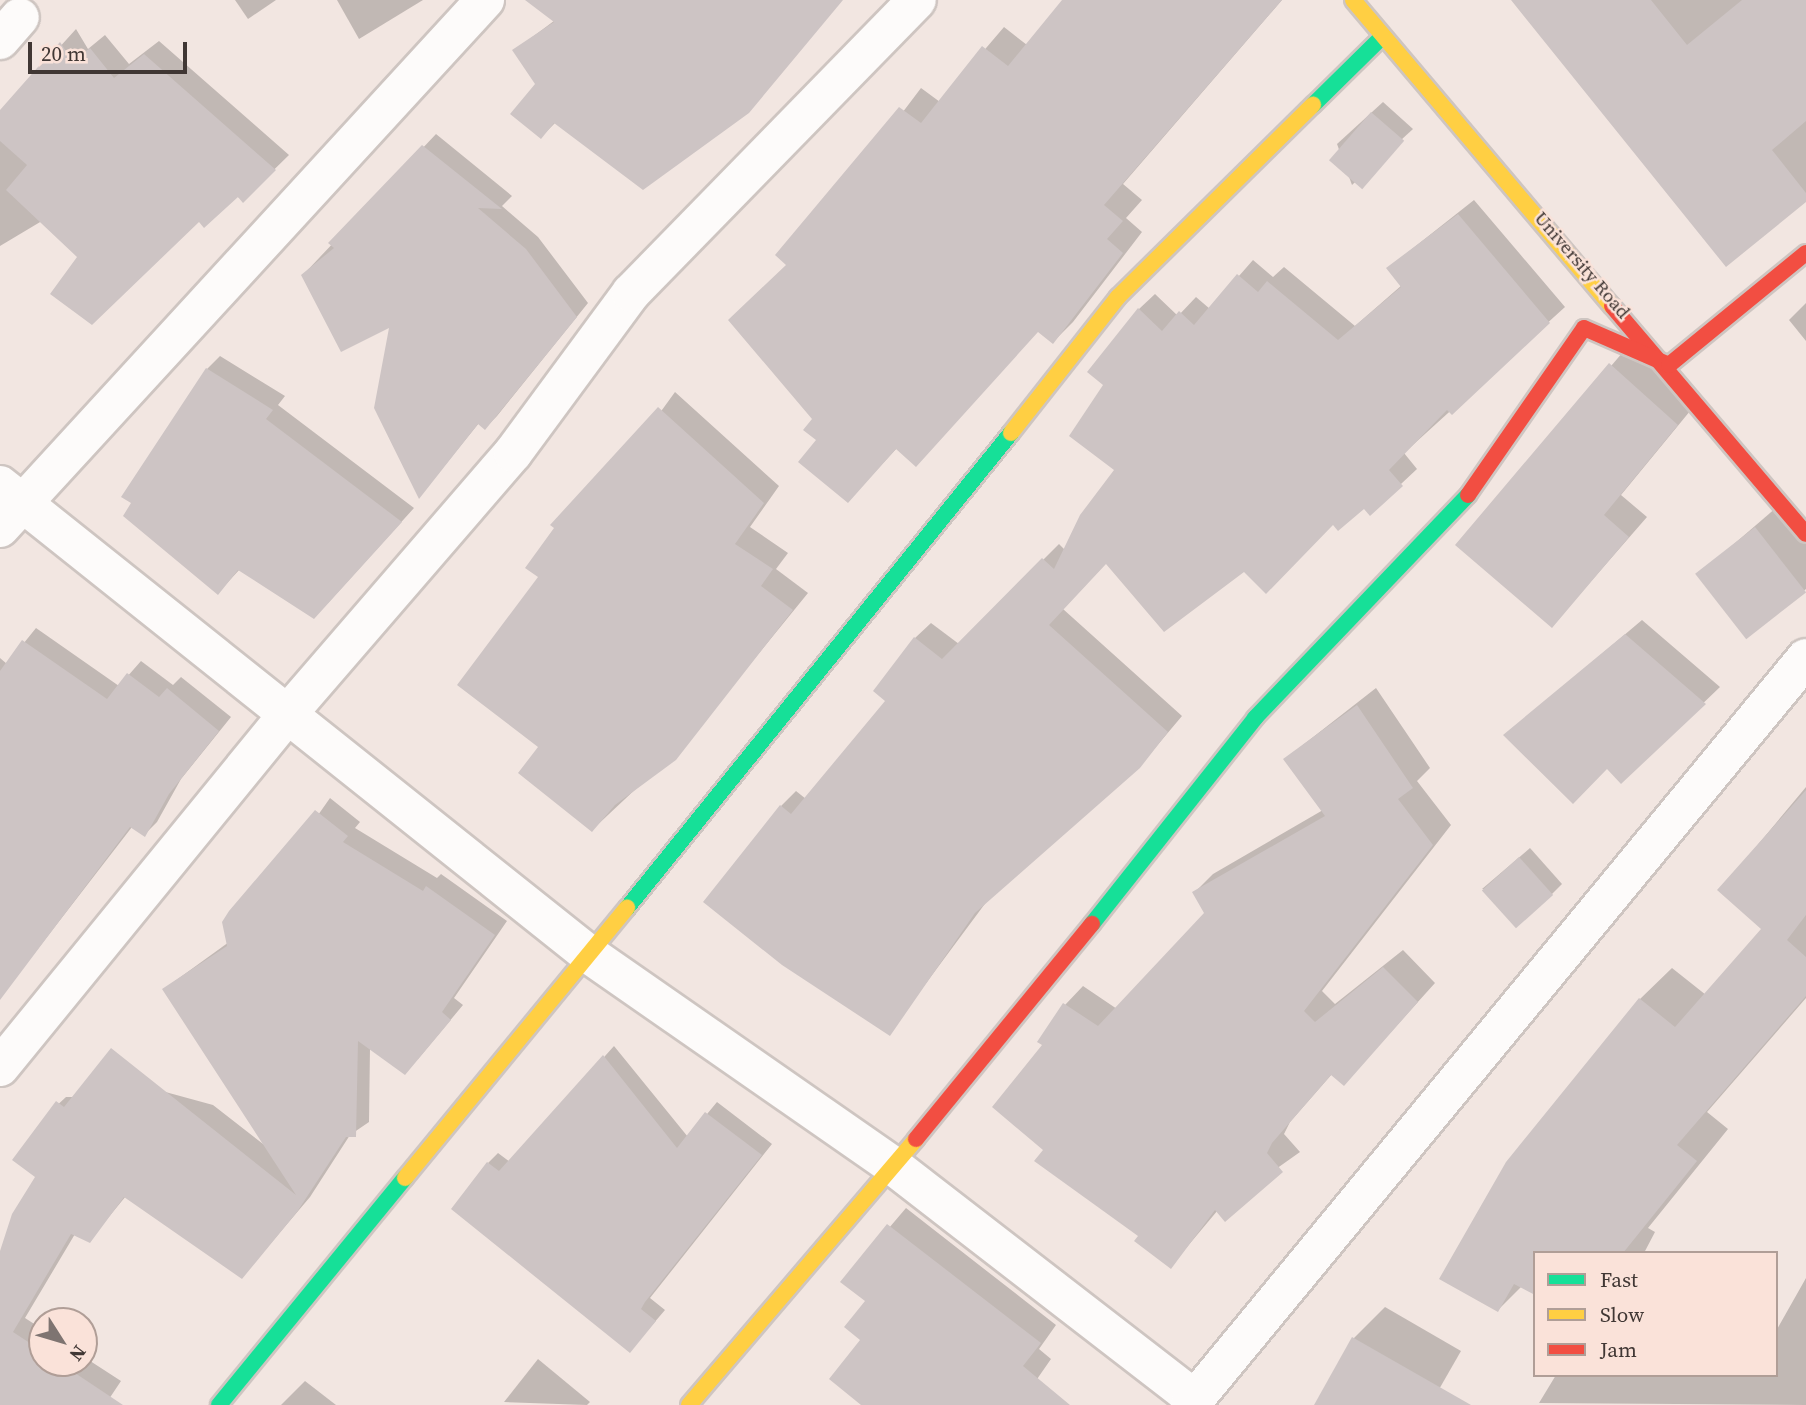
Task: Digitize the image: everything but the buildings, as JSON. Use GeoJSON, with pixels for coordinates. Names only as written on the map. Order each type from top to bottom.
{"type":"FeatureCollection","features":[{"type":"Feature","properties":{"kind":"street"},"geometry":{"type":"LineString","coordinates":[[0,528],[13,493],[485,0]]}},
{"type":"Feature","properties":{"kind":"street"},"geometry":{"type":"LineString","coordinates":[[0,1067],[285,717],[513,453],[631,293],[917,0]]}},
{"type":"Feature","properties":{"kind":"street","name":"University Road"},"geometry":{"type":"LineString","coordinates":[[1353,0],[1669,365],[1806,534]]}},
{"type":"Feature","properties":{"kind":"street"},"geometry":{"type":"LineString","coordinates":[[219,1405],[587,953],[864,620],[1118,297],[1382,36]]}},
{"type":"Feature","properties":{"kind":"street"},"geometry":{"type":"LineString","coordinates":[[689,1405],[892,1165],[1255,718],[1472,491],[1584,328],[1669,365],[1806,253]]}},
{"type":"Feature","properties":{"kind":"street"},"geometry":{"type":"LineString","coordinates":[[13,493],[285,717],[587,953],[892,1165],[1192,1402],[1806,658]]}},
{"type":"Feature","properties":{"kind":"traffic: fast"},"geometry":{"type":"LineString","coordinates":[[1313,105],[1383,36]]}},
{"type":"Feature","properties":{"kind":"traffic: fast"},"geometry":{"type":"LineString","coordinates":[[627,908],[1011,433]]}},
{"type":"Feature","properties":{"kind":"traffic: fast"},"geometry":{"type":"LineString","coordinates":[[1092,924],[1255,718],[1468,495]]}},
{"type":"Feature","properties":{"kind":"traffic: fast"},"geometry":{"type":"LineString","coordinates":[[219,1405],[405,1178]]}},
{"type":"Feature","properties":{"kind":"traffic: slow"},"geometry":{"type":"LineString","coordinates":[[1353,0],[1612,306]]}},
{"type":"Feature","properties":{"kind":"traffic: slow"},"geometry":{"type":"LineString","coordinates":[[1011,433],[1118,297],[1313,105]]}},
{"type":"Feature","properties":{"kind":"traffic: slow"},"geometry":{"type":"LineString","coordinates":[[405,1178],[627,908]]}},
{"type":"Feature","properties":{"kind":"traffic: slow"},"geometry":{"type":"LineString","coordinates":[[689,1405],[916,1139]]}},
{"type":"Feature","properties":{"kind":"traffic: jam"},"geometry":{"type":"LineString","coordinates":[[1468,495],[1584,328],[1669,365],[1806,253]]}},
{"type":"Feature","properties":{"kind":"traffic: jam"},"geometry":{"type":"LineString","coordinates":[[1612,306],[1806,534]]}},
{"type":"Feature","properties":{"kind":"traffic: jam"},"geometry":{"type":"LineString","coordinates":[[916,1139],[1092,924]]}}]}
